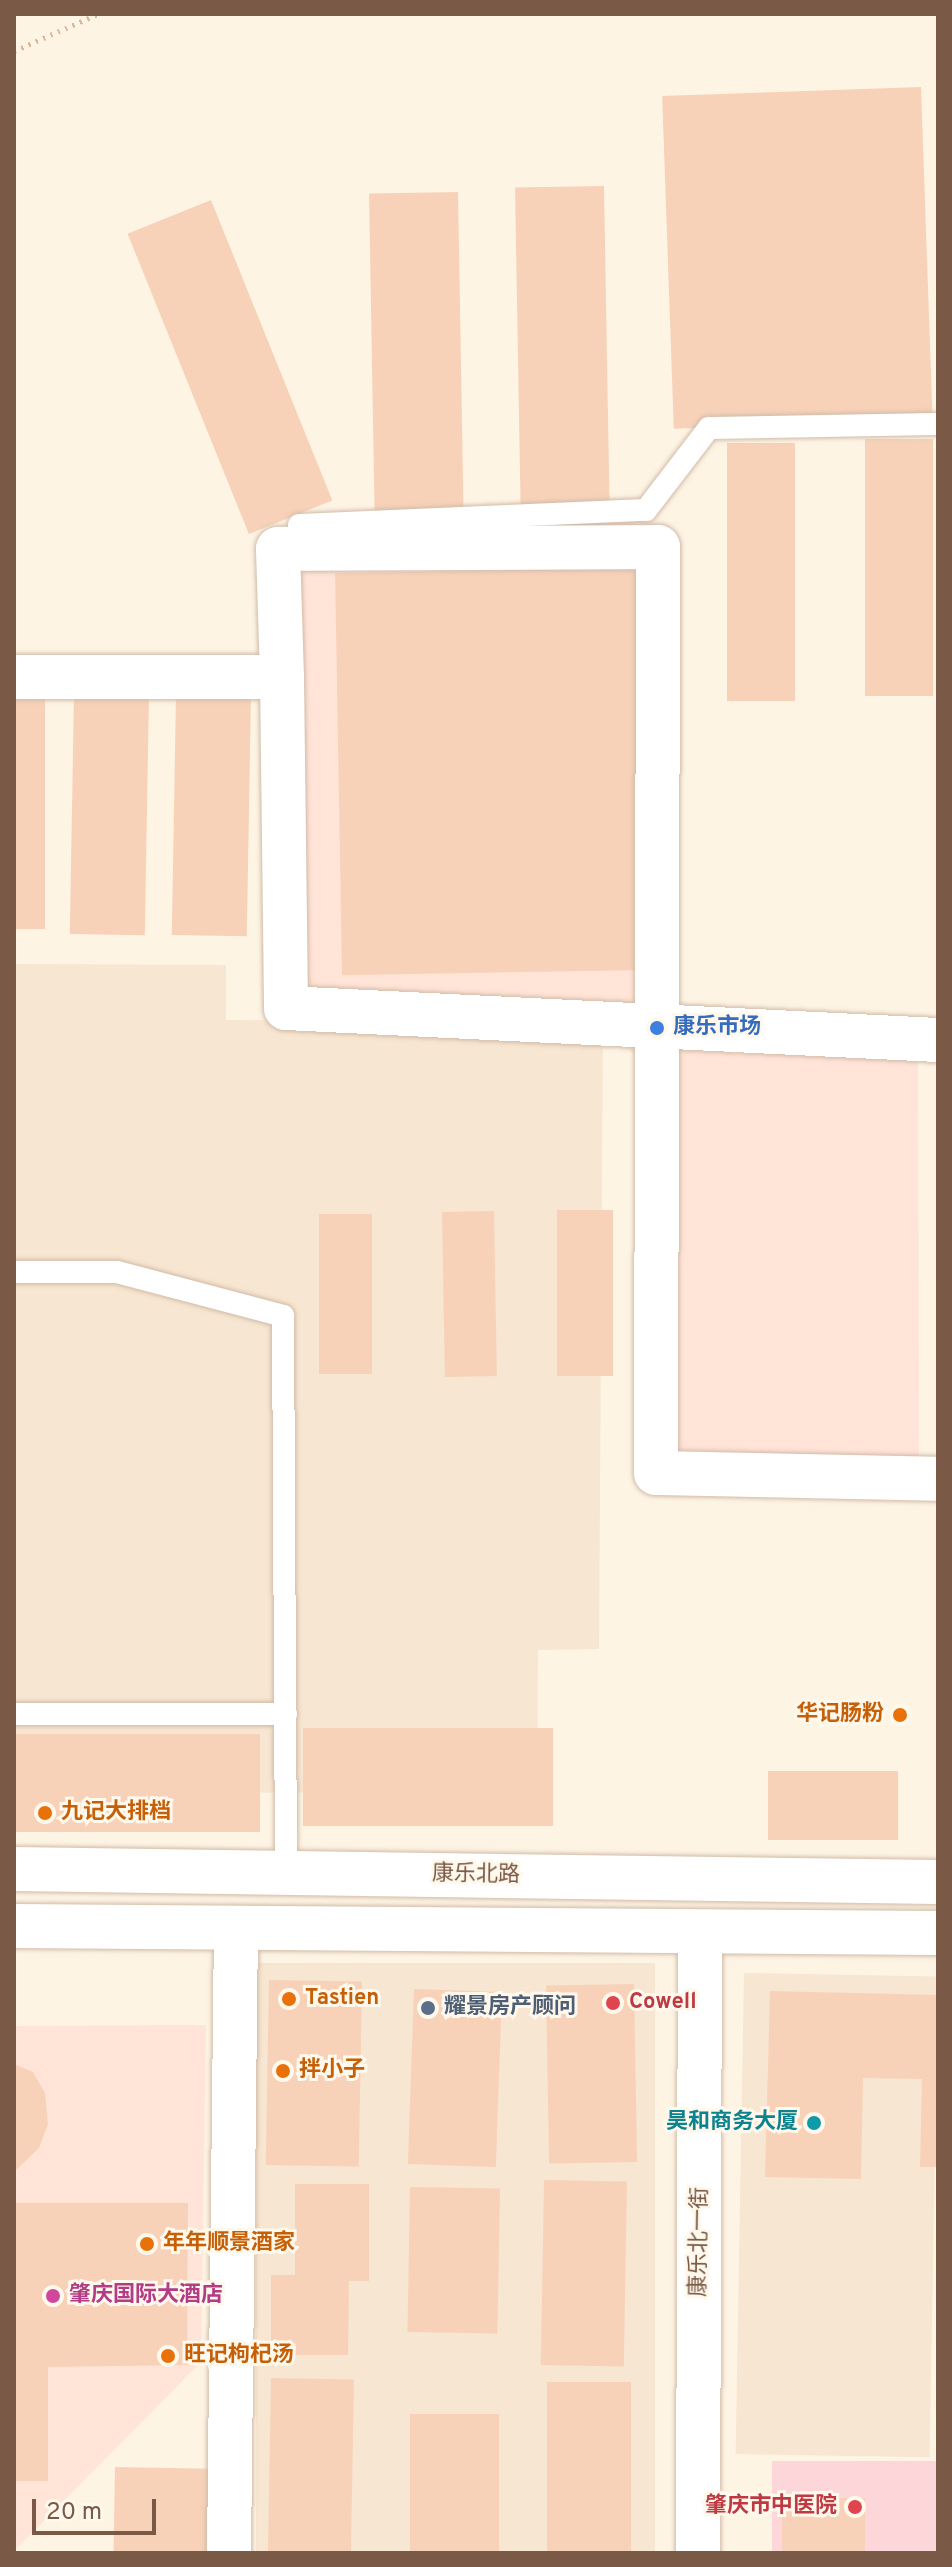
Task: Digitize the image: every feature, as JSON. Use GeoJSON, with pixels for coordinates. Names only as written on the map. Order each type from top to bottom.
{"type":"FeatureCollection","features":[{"type":"Feature","properties":{"kind":"street"},"geometry":{"type":"LineString","coordinates":[[938,1040],[662,1023],[286,1008],[278,549],[658,547],[662,1023],[656,1473],[938,1479]]}},
{"type":"Feature","properties":{"kind":"street"},"geometry":{"type":"LineString","coordinates":[[14,677],[282,677]]}},
{"type":"Feature","properties":{"kind":"street","name":"康乐北路"},"geometry":{"type":"LineString","coordinates":[[14,1869],[938,1882]]}},
{"type":"Feature","properties":{"kind":"street"},"geometry":{"type":"LineString","coordinates":[[14,1926],[938,1933]]}},
{"type":"Feature","properties":{"kind":"street"},"geometry":{"type":"LineString","coordinates":[[229,2553],[236,1929]]}},
{"type":"Feature","properties":{"kind":"street","name":"康乐北一街"},"geometry":{"type":"LineString","coordinates":[[698,2553],[700,1932]]}},
{"type":"Feature","properties":{"kind":"lane"},"geometry":{"type":"LineString","coordinates":[[299,525],[646,510],[709,428],[938,424]]}},
{"type":"Feature","properties":{"kind":"lane"},"geometry":{"type":"LineString","coordinates":[[14,1272],[117,1272],[283,1316],[286,1873]]}},
{"type":"Feature","properties":{"kind":"lane"},"geometry":{"type":"LineString","coordinates":[[14,1714],[286,1714]]}},
{"type":"Feature","properties":{"kind":"path"},"geometry":{"type":"LineString","coordinates":[[14,51],[98,14]]}},
{"type":"Feature","properties":{"kind":"shaded area","name":"康乐市场"},"geometry":{"type":"Polygon","coordinates":[[[299,554],[653,554],[652,979],[733,1054],[918,1054],[919,1457],[673,1458],[672,1093],[583,1003],[299,1002],[299,554]]]}},
{"type":"Feature","properties":{"kind":"shaded area"},"geometry":{"type":"Polygon","coordinates":[[[14,964],[226,965],[226,1020],[603,1022],[599,1649],[538,1650],[537,1794],[14,1791],[14,964]]]}},
{"type":"Feature","properties":{"kind":"shaded area"},"geometry":{"type":"Polygon","coordinates":[[[256,1963],[655,1963],[655,2553],[256,2553],[256,1963]]]}},
{"type":"Feature","properties":{"kind":"shaded area"},"geometry":{"type":"Polygon","coordinates":[[[744,1973],[938,1976],[930,2457],[736,2454],[744,1973]]]}},
{"type":"Feature","properties":{"kind":"shaded area"},"geometry":{"type":"Polygon","coordinates":[[[206,2025],[201,2362],[14,2551],[14,2026],[206,2025]]]}},
{"type":"Feature","properties":{"kind":"shaded area","name":"肇庆市中医院"},"geometry":{"type":"Polygon","coordinates":[[[772,2461],[938,2461],[938,2553],[772,2553],[772,2461]]]}},
{"type":"Feature","properties":{"kind":"building"},"geometry":{"type":"Polygon","coordinates":[[[921,87],[933,420],[674,429],[662,96],[921,87]]]}},
{"type":"Feature","properties":{"kind":"building"},"geometry":{"type":"Polygon","coordinates":[[[604,186],[610,509],[521,511],[515,188],[604,186]]]}},
{"type":"Feature","properties":{"kind":"building"},"geometry":{"type":"Polygon","coordinates":[[[458,192],[464,515],[375,517],[369,194],[458,192]]]}},
{"type":"Feature","properties":{"kind":"building"},"geometry":{"type":"Polygon","coordinates":[[[211,200],[332,500],[249,534],[128,234],[211,200]]]}},
{"type":"Feature","properties":{"kind":"building"},"geometry":{"type":"Polygon","coordinates":[[[865,439],[933,439],[933,696],[865,696],[865,439]]]}},
{"type":"Feature","properties":{"kind":"building"},"geometry":{"type":"Polygon","coordinates":[[[727,443],[795,443],[795,701],[727,701],[727,443]]]}},
{"type":"Feature","properties":{"kind":"building"},"geometry":{"type":"Polygon","coordinates":[[[640,568],[647,970],[342,975],[335,573],[640,568]]]}},
{"type":"Feature","properties":{"kind":"building"},"geometry":{"type":"Polygon","coordinates":[[[74,693],[149,694],[145,935],[70,934],[74,693]]]}},
{"type":"Feature","properties":{"kind":"building"},"geometry":{"type":"Polygon","coordinates":[[[176,694],[251,695],[247,936],[172,935],[176,694]]]}},
{"type":"Feature","properties":{"kind":"building"},"geometry":{"type":"Polygon","coordinates":[[[14,698],[45,698],[45,929],[14,929],[14,698]]]}},
{"type":"Feature","properties":{"kind":"building"},"geometry":{"type":"Polygon","coordinates":[[[557,1210],[613,1210],[613,1376],[557,1376],[557,1210]]]}},
{"type":"Feature","properties":{"kind":"building"},"geometry":{"type":"Polygon","coordinates":[[[494,1211],[497,1376],[445,1377],[442,1212],[494,1211]]]}},
{"type":"Feature","properties":{"kind":"building"},"geometry":{"type":"Polygon","coordinates":[[[319,1214],[372,1214],[372,1374],[319,1374],[319,1214]]]}},
{"type":"Feature","properties":{"kind":"building"},"geometry":{"type":"Polygon","coordinates":[[[303,1728],[553,1728],[553,1826],[303,1826],[303,1728]]]}},
{"type":"Feature","properties":{"kind":"building"},"geometry":{"type":"Polygon","coordinates":[[[14,1734],[260,1734],[260,1832],[14,1832],[14,1734]]]}},
{"type":"Feature","properties":{"kind":"building"},"geometry":{"type":"Polygon","coordinates":[[[768,1771],[898,1771],[898,1840],[768,1840],[768,1771]]]}},
{"type":"Feature","properties":{"kind":"building"},"geometry":{"type":"Polygon","coordinates":[[[269,1980],[362,1982],[359,2167],[266,2165],[269,1980]]]}},
{"type":"Feature","properties":{"kind":"building"},"geometry":{"type":"Polygon","coordinates":[[[634,1984],[637,2162],[549,2164],[546,1986],[634,1984]]]}},
{"type":"Feature","properties":{"kind":"building"},"geometry":{"type":"Polygon","coordinates":[[[414,1989],[502,1992],[496,2167],[408,2164],[414,1989]]]}},
{"type":"Feature","properties":{"kind":"building","name":"昊和商务大厦"},"geometry":{"type":"Polygon","coordinates":[[[770,1991],[938,1995],[938,2167],[920,2167],[922,2079],[863,2078],[861,2179],[765,2177],[770,1991]]]}},
{"type":"Feature","properties":{"kind":"building"},"geometry":{"type":"Polygon","coordinates":[[[14,2064],[33,2072],[45,2093],[48,2124],[39,2148],[14,2172],[14,2064]]]}},
{"type":"Feature","properties":{"kind":"building"},"geometry":{"type":"Polygon","coordinates":[[[544,2180],[627,2181],[624,2366],[541,2365],[544,2180]]]}},
{"type":"Feature","properties":{"kind":"building"},"geometry":{"type":"Polygon","coordinates":[[[295,2184],[369,2184],[369,2281],[349,2281],[348,2355],[271,2355],[271,2275],[295,2275],[295,2184]]]}},
{"type":"Feature","properties":{"kind":"building"},"geometry":{"type":"Polygon","coordinates":[[[410,2187],[500,2189],[497,2334],[407,2332],[410,2187]]]}},
{"type":"Feature","properties":{"kind":"building"},"geometry":{"type":"Polygon","coordinates":[[[14,2203],[188,2203],[187,2365],[48,2367],[48,2481],[14,2481],[14,2203]]]}},
{"type":"Feature","properties":{"kind":"building"},"geometry":{"type":"Polygon","coordinates":[[[271,2378],[354,2379],[351,2553],[268,2553],[271,2378]]]}},
{"type":"Feature","properties":{"kind":"building"},"geometry":{"type":"Polygon","coordinates":[[[547,2382],[631,2382],[631,2553],[547,2553],[547,2382]]]}},
{"type":"Feature","properties":{"kind":"building"},"geometry":{"type":"Polygon","coordinates":[[[410,2414],[499,2414],[499,2553],[410,2553],[410,2414]]]}},
{"type":"Feature","properties":{"kind":"building"},"geometry":{"type":"Polygon","coordinates":[[[115,2467],[213,2469],[212,2553],[113,2553],[115,2467]]]}},
{"type":"Feature","properties":{"kind":"building"},"geometry":{"type":"Polygon","coordinates":[[[782,2498],[865,2498],[865,2553],[782,2553],[782,2498]]]}},
{"type":"Feature","properties":{"kind":"place","name":"康乐市场"},"geometry":{"type":"Point","coordinates":[657,1028]}},
{"type":"Feature","properties":{"kind":"place","name":"华记肠粉"},"geometry":{"type":"Point","coordinates":[900,1715]}},
{"type":"Feature","properties":{"kind":"place","name":"九记大排档"},"geometry":{"type":"Point","coordinates":[45,1813]}},
{"type":"Feature","properties":{"kind":"place","name":"Tastien"},"geometry":{"type":"Point","coordinates":[289,1999]}},
{"type":"Feature","properties":{"kind":"place","name":"Cowell"},"geometry":{"type":"Point","coordinates":[613,2003]}},
{"type":"Feature","properties":{"kind":"place","name":"耀景房产顾问"},"geometry":{"type":"Point","coordinates":[428,2008]}},
{"type":"Feature","properties":{"kind":"place","name":"拌小子"},"geometry":{"type":"Point","coordinates":[283,2071]}},
{"type":"Feature","properties":{"kind":"place","name":"昊和商务大厦"},"geometry":{"type":"Point","coordinates":[814,2123]}},
{"type":"Feature","properties":{"kind":"place","name":"年年顺景酒家"},"geometry":{"type":"Point","coordinates":[147,2244]}},
{"type":"Feature","properties":{"kind":"place","name":"肇庆国际大酒店"},"geometry":{"type":"Point","coordinates":[53,2296]}},
{"type":"Feature","properties":{"kind":"place","name":"旺记枸杞汤"},"geometry":{"type":"Point","coordinates":[168,2356]}},
{"type":"Feature","properties":{"kind":"place","name":"肇庆市中医院"},"geometry":{"type":"Point","coordinates":[855,2507]}}]}
